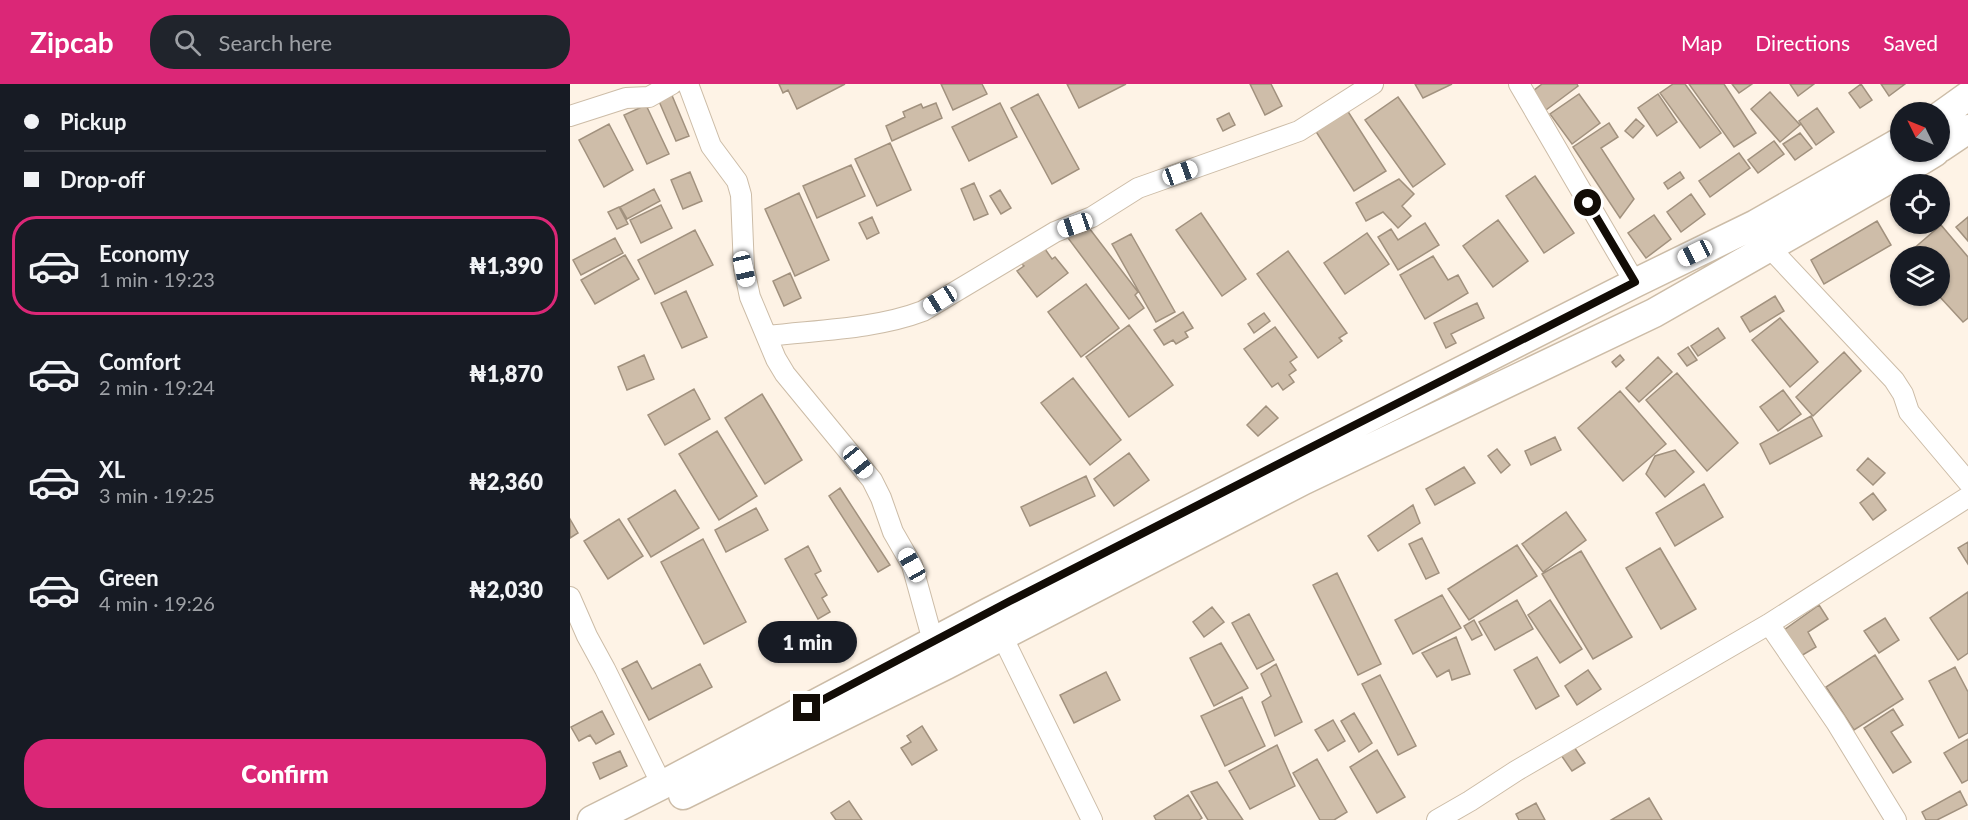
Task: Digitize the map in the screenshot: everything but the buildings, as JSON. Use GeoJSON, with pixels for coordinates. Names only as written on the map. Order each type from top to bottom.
{"type":"FeatureCollection","features":[{"type":"Feature","properties":{"kind":"main road"},"geometry":{"type":"LineString","coordinates":[[1950,109],[1968,96]]}},
{"type":"Feature","properties":{"kind":"main road"},"geometry":{"type":"LineString","coordinates":[[1950,141],[1968,129]]}},
{"type":"Feature","properties":{"kind":"main road"},"geometry":{"type":"LineString","coordinates":[[592,820],[1293,456],[1635,282],[1756,224],[1890,148]]}},
{"type":"Feature","properties":{"kind":"main road"},"geometry":{"type":"LineString","coordinates":[[633,820],[1002,636],[1304,480],[1654,313],[1920,162]]}},
{"type":"Feature","properties":{"kind":"street"},"geometry":{"type":"LineString","coordinates":[[570,116],[626,98],[649,97],[672,84]]}},
{"type":"Feature","properties":{"kind":"street"},"geometry":{"type":"LineString","coordinates":[[688,84],[711,146],[737,181],[741,195],[744,269],[750,297],[776,359],[785,374],[872,480],[893,532],[912,565],[933,641]]}},
{"type":"Feature","properties":{"kind":"street"},"geometry":{"type":"LineString","coordinates":[[768,336],[880,323],[902,319],[923,311],[1047,236],[1092,217],[1138,189],[1299,130],[1372,84]]}},
{"type":"Feature","properties":{"kind":"street"},"geometry":{"type":"LineString","coordinates":[[1518,84],[1635,282]]}},
{"type":"Feature","properties":{"kind":"street"},"geometry":{"type":"LineString","coordinates":[[1769,247],[1894,380],[1903,394],[1909,412],[1968,482]]}},
{"type":"Feature","properties":{"kind":"street"},"geometry":{"type":"LineString","coordinates":[[1437,820],[1516,771],[1769,624],[1968,497]]}},
{"type":"Feature","properties":{"kind":"street"},"geometry":{"type":"LineString","coordinates":[[570,597],[587,636],[662,785]]}},
{"type":"Feature","properties":{"kind":"street"},"geometry":{"type":"LineString","coordinates":[[1769,624],[1836,722],[1896,820]]}},
{"type":"Feature","properties":{"kind":"street"},"geometry":{"type":"LineString","coordinates":[[1002,636],[1092,820]]}},
{"type":"Feature","properties":{"kind":"route"},"geometry":{"type":"LineString","coordinates":[[807,708],[1010,601],[1635,282],[1588,203]]}}]}
